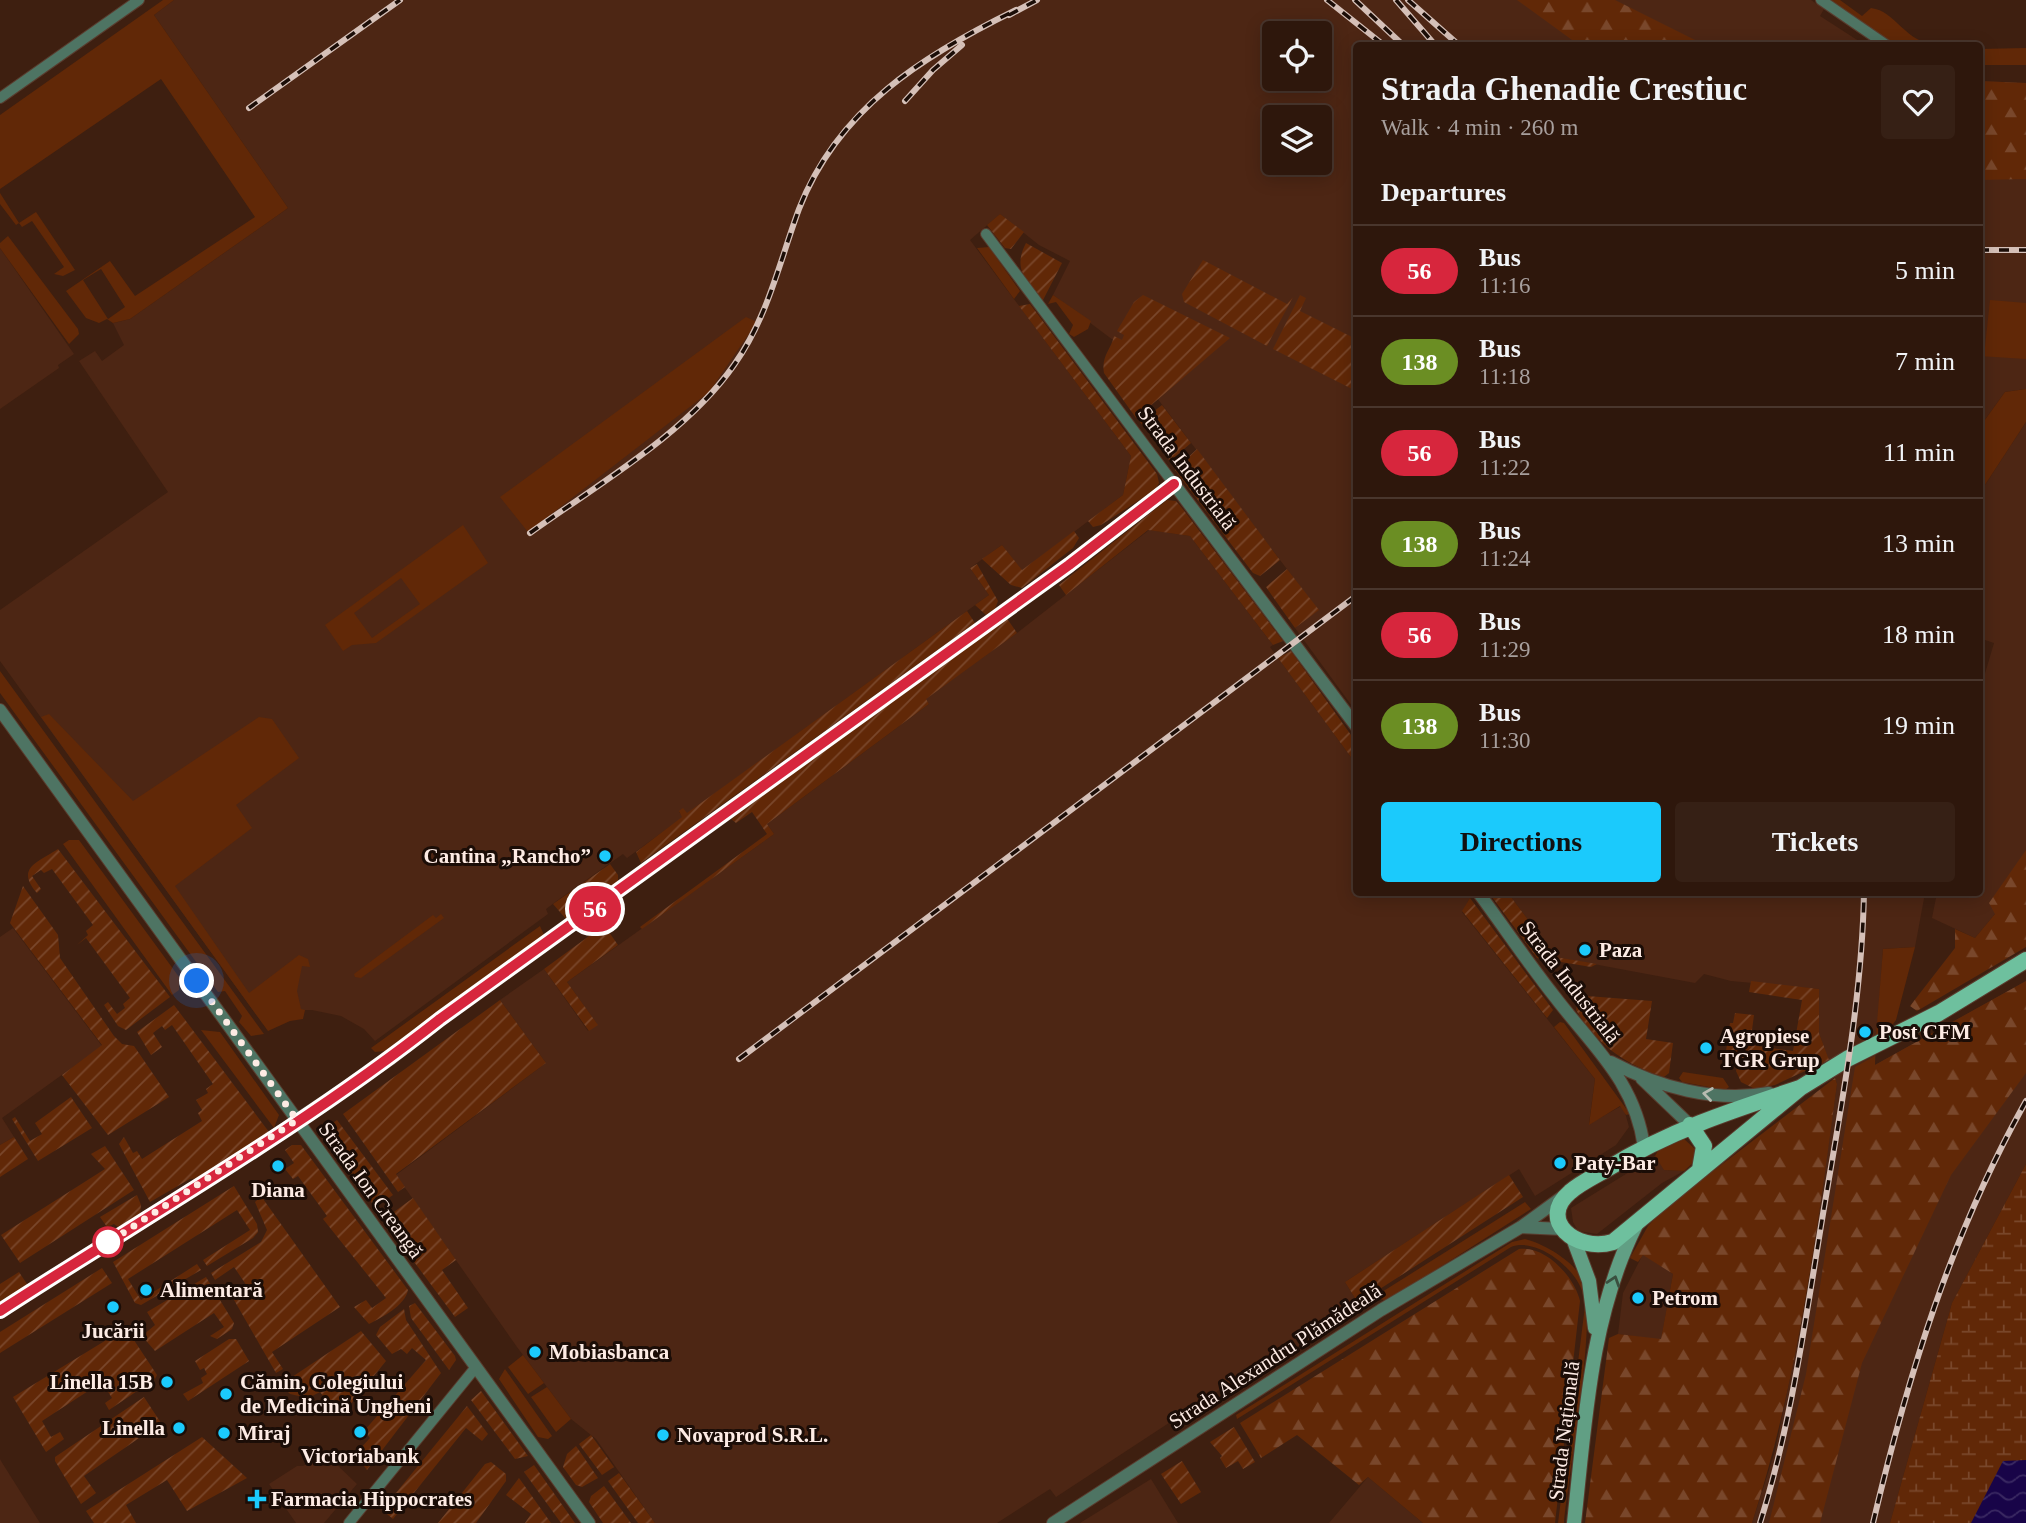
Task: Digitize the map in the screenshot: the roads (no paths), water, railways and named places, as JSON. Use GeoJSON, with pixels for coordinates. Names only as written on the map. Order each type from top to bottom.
{"type":"FeatureCollection","features":[{"type":"Feature","properties":{"kind":"main road","name":"Strada Națională"},"geometry":{"type":"LineString","coordinates":[[1568,1235],[1597,1245],[1613,1242],[1800,1088],[1847,1059],[1939,1013],[2026,960]]}},
{"type":"Feature","properties":{"kind":"main road","name":"Strada Națională"},"geometry":{"type":"LineString","coordinates":[[1595,1344],[1589,1281],[1560,1212],[1568,1192],[1644,1147],[1690,1125],[1800,1088]]}},
{"type":"Feature","properties":{"kind":"main road"},"geometry":{"type":"LineString","coordinates":[[1690,1125],[1704,1146],[1700,1169]]}},
{"type":"Feature","properties":{"kind":"main road","name":"Strada Națională"},"geometry":{"type":"LineString","coordinates":[[1574,1523],[1595,1344],[1626,1243],[1637,1221]]}},
{"type":"Feature","properties":{"kind":"street"},"geometry":{"type":"LineString","coordinates":[[0,98],[139,0]]}},
{"type":"Feature","properties":{"kind":"street"},"geometry":{"type":"LineString","coordinates":[[1821,0],[1882,42]]}},
{"type":"Feature","properties":{"kind":"street","name":"Strada Industrială"},"geometry":{"type":"LineString","coordinates":[[986,234],[1353,722]]}},
{"type":"Feature","properties":{"kind":"street"},"geometry":{"type":"LineString","coordinates":[[0,1311],[233,1165],[390,1059],[440,1019],[1069,565],[1174,484]]}},
{"type":"Feature","properties":{"kind":"street","name":"Strada Ion Creangă"},"geometry":{"type":"LineString","coordinates":[[0,710],[589,1523]]}},
{"type":"Feature","properties":{"kind":"street","name":"Strada Industrială"},"geometry":{"type":"LineString","coordinates":[[1481,896],[1557,1000],[1627,1087],[1635,1105],[1644,1147]]}},
{"type":"Feature","properties":{"kind":"street","name":"Strada Industrială"},"geometry":{"type":"LineString","coordinates":[[1607,1061],[1640,1077],[1718,1095],[1757,1096],[1800,1088]]}},
{"type":"Feature","properties":{"kind":"street","name":"Strada Industrială"},"geometry":{"type":"LineString","coordinates":[[1640,1077],[1690,1125]]}},
{"type":"Feature","properties":{"kind":"street","name":"Strada Alexandru Plămădeală"},"geometry":{"type":"LineString","coordinates":[[1053,1523],[1381,1310],[1521,1227],[1568,1192]]}},
{"type":"Feature","properties":{"kind":"street"},"geometry":{"type":"LineString","coordinates":[[1521,1227],[1568,1235]]}},
{"type":"Feature","properties":{"kind":"street"},"geometry":{"type":"LineString","coordinates":[[349,1523],[476,1367]]}},
{"type":"Feature","properties":{"kind":"water"},"geometry":{"type":"Polygon","coordinates":[[[2026,1460],[2026,1523],[1971,1523],[2003,1461],[2026,1460]]]}},
{"type":"Feature","properties":{"kind":"railway"},"geometry":{"type":"LineString","coordinates":[[249,108],[400,0]]}},
{"type":"Feature","properties":{"kind":"railway"},"geometry":{"type":"LineString","coordinates":[[1009,15],[1037,0]]}},
{"type":"Feature","properties":{"kind":"railway"},"geometry":{"type":"LineString","coordinates":[[1327,0],[1380,42]]}},
{"type":"Feature","properties":{"kind":"railway"},"geometry":{"type":"LineString","coordinates":[[1355,0],[1400,42]]}},
{"type":"Feature","properties":{"kind":"railway"},"geometry":{"type":"LineString","coordinates":[[1396,0],[1433,42]]}},
{"type":"Feature","properties":{"kind":"railway"},"geometry":{"type":"LineString","coordinates":[[1408,0],[1455,42]]}},
{"type":"Feature","properties":{"kind":"railway"},"geometry":{"type":"LineString","coordinates":[[530,533],[666,436],[714,390],[734,365],[756,328],[799,209],[816,173],[836,142],[861,114],[888,88],[917,66],[1016,10]]}},
{"type":"Feature","properties":{"kind":"railway"},"geometry":{"type":"LineString","coordinates":[[905,101],[933,70],[962,45]]}},
{"type":"Feature","properties":{"kind":"railway"},"geometry":{"type":"LineString","coordinates":[[1983,250],[2026,250]]}},
{"type":"Feature","properties":{"kind":"railway"},"geometry":{"type":"LineString","coordinates":[[739,1059],[1353,598]]}},
{"type":"Feature","properties":{"kind":"railway"},"geometry":{"type":"LineString","coordinates":[[1760,1523],[1780,1449],[1796,1373],[1843,1098],[1855,1016],[1864,896]]}},
{"type":"Feature","properties":{"kind":"railway"},"geometry":{"type":"LineString","coordinates":[[1873,1523],[1901,1413],[1934,1307],[1975,1203],[2026,1101]]}},
{"type":"Feature","properties":{"kind":"place","name":"Cantina „Rancho”"},"geometry":{"type":"Point","coordinates":[605,856]}},
{"type":"Feature","properties":{"kind":"place","name":"Paza"},"geometry":{"type":"Point","coordinates":[1585,950]}},
{"type":"Feature","properties":{"kind":"place","name":"Post CFM"},"geometry":{"type":"Point","coordinates":[1865,1032]}},
{"type":"Feature","properties":{"kind":"place","name":"Agropiese TGR Grup"},"geometry":{"type":"Point","coordinates":[1706,1048]}},
{"type":"Feature","properties":{"kind":"place","name":"Paty-Bar"},"geometry":{"type":"Point","coordinates":[1560,1163]}},
{"type":"Feature","properties":{"kind":"place","name":"Diana"},"geometry":{"type":"Point","coordinates":[278,1166]}},
{"type":"Feature","properties":{"kind":"place","name":"Alimentară"},"geometry":{"type":"Point","coordinates":[146,1290]}},
{"type":"Feature","properties":{"kind":"place","name":"Petrom"},"geometry":{"type":"Point","coordinates":[1638,1298]}},
{"type":"Feature","properties":{"kind":"place","name":"Jucării"},"geometry":{"type":"Point","coordinates":[113,1307]}},
{"type":"Feature","properties":{"kind":"place","name":"Mobiasbanca"},"geometry":{"type":"Point","coordinates":[535,1352]}},
{"type":"Feature","properties":{"kind":"place","name":"Linella 15B"},"geometry":{"type":"Point","coordinates":[167,1382]}},
{"type":"Feature","properties":{"kind":"place","name":"Cămin, Colegiului de Medicină Ungheni"},"geometry":{"type":"Point","coordinates":[226,1394]}},
{"type":"Feature","properties":{"kind":"place","name":"Linella"},"geometry":{"type":"Point","coordinates":[179,1428]}},
{"type":"Feature","properties":{"kind":"place","name":"Victoriabank"},"geometry":{"type":"Point","coordinates":[360,1432]}},
{"type":"Feature","properties":{"kind":"place","name":"Miraj"},"geometry":{"type":"Point","coordinates":[224,1433]}},
{"type":"Feature","properties":{"kind":"place","name":"Novaprod S.R.L."},"geometry":{"type":"Point","coordinates":[663,1435]}},
{"type":"Feature","properties":{"kind":"place","name":"Farmacia Hippocrates"},"geometry":{"type":"Point","coordinates":[257,1499]}}]}
